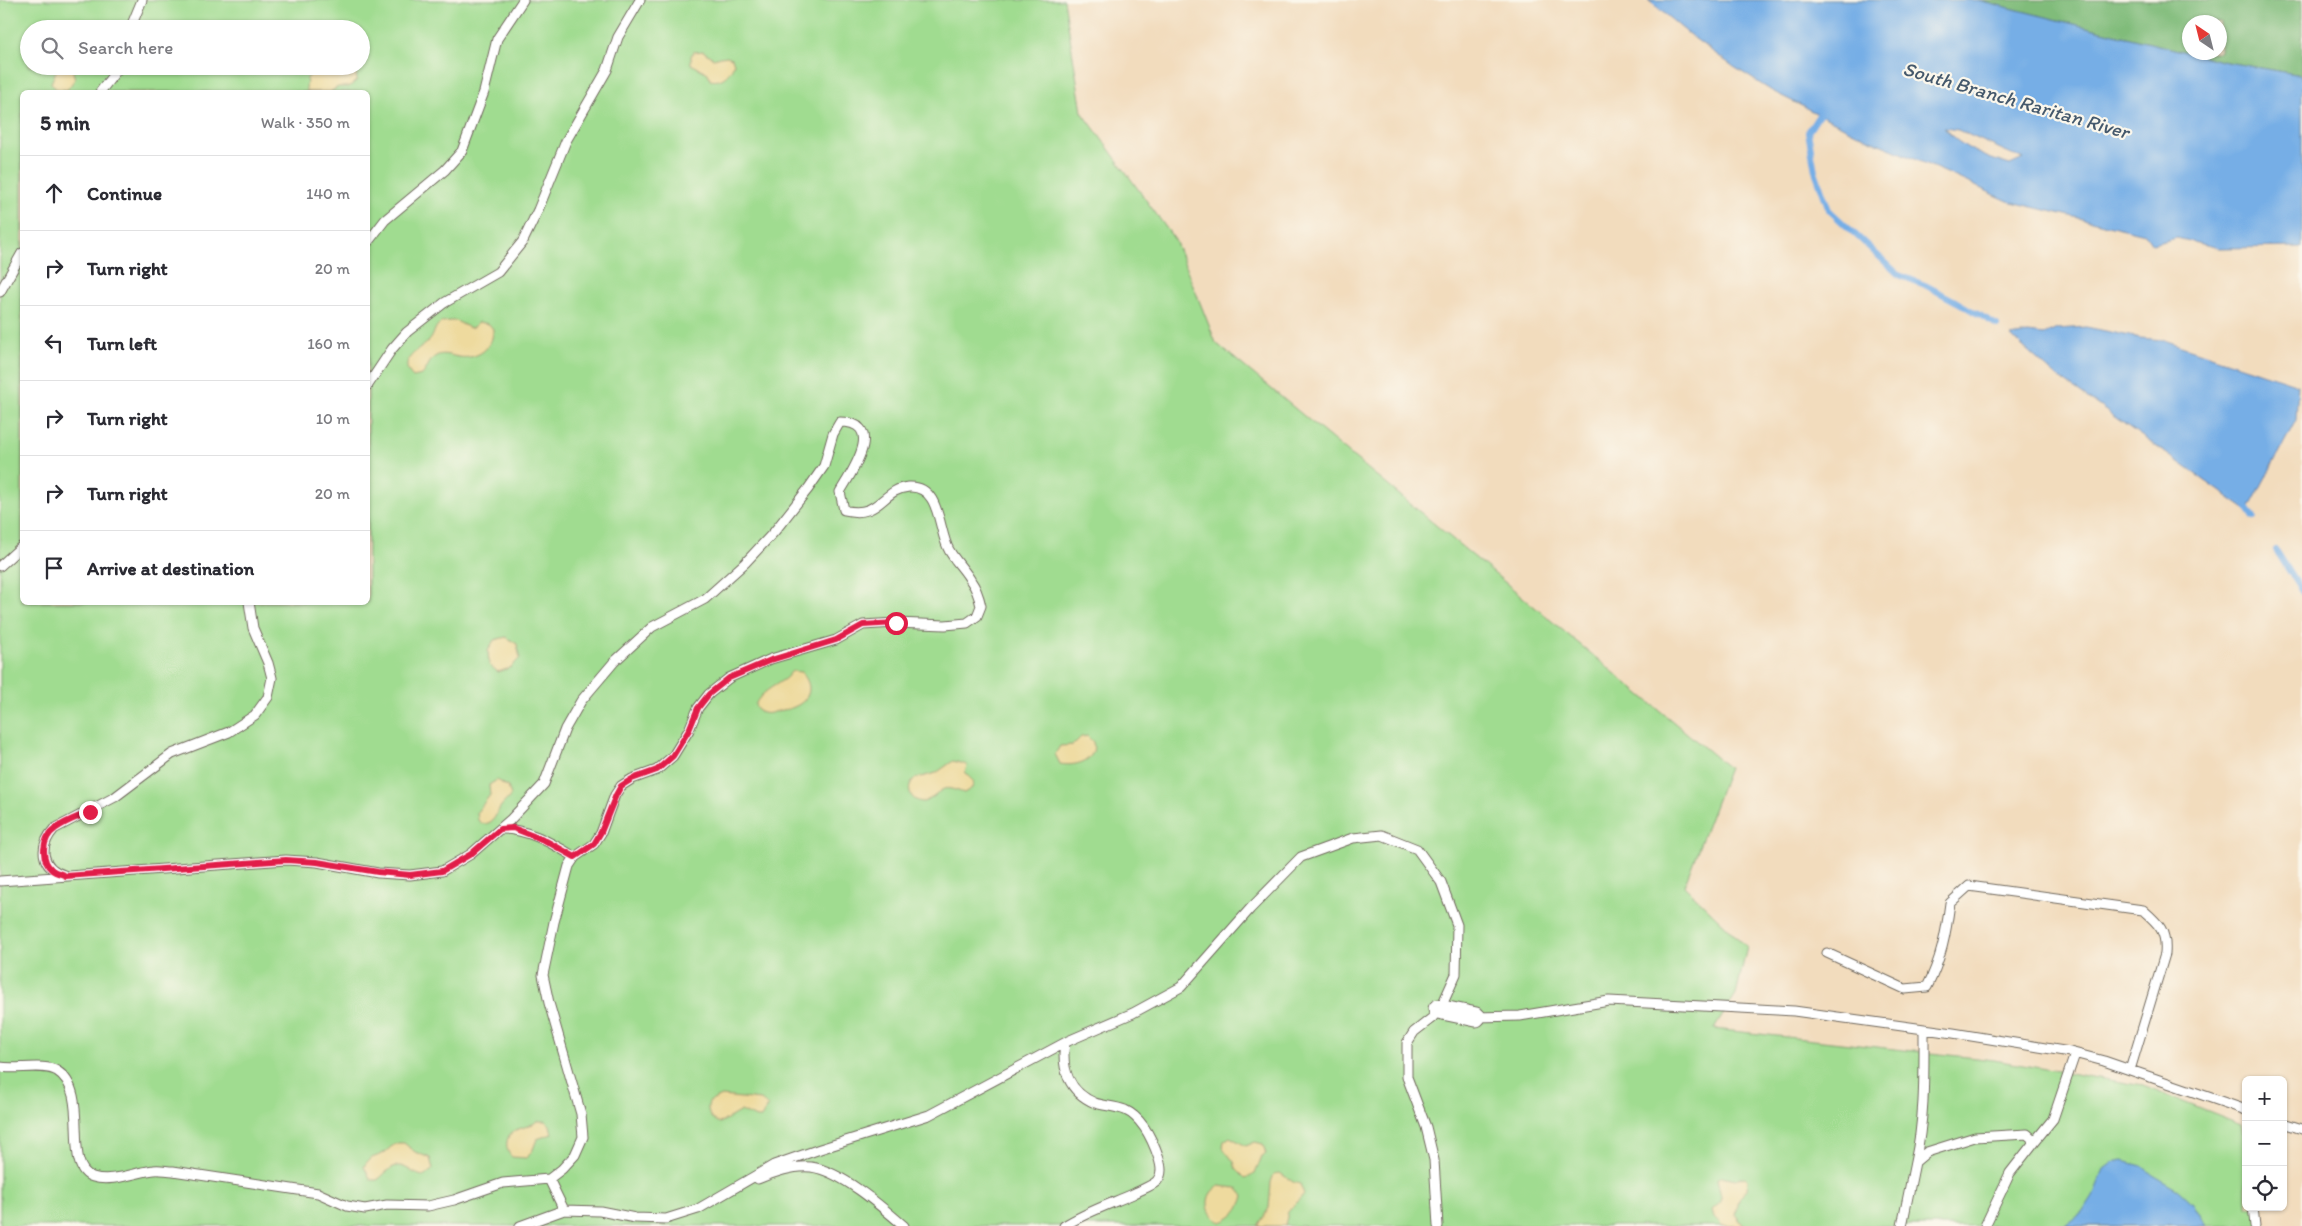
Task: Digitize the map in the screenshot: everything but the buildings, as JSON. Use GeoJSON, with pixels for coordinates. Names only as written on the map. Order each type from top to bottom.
{"type":"FeatureCollection","features":[{"type":"Feature","properties":{"kind":"street"},"geometry":{"type":"LineString","coordinates":[[1438,1009],[1476,1017]]}},
{"type":"Feature","properties":{"kind":"lane"},"geometry":{"type":"LineString","coordinates":[[134,20],[142,0]]}},
{"type":"Feature","properties":{"kind":"lane"},"geometry":{"type":"LineString","coordinates":[[370,239],[385,220],[446,170],[462,151],[484,92],[497,40],[523,0]]}},
{"type":"Feature","properties":{"kind":"lane"},"geometry":{"type":"LineString","coordinates":[[370,382],[392,349],[407,332],[444,303],[498,272],[519,247],[538,210],[566,141],[607,70],[618,37],[640,0]]}},
{"type":"Feature","properties":{"kind":"lane"},"geometry":{"type":"LineString","coordinates":[[102,90],[113,75]]}},
{"type":"Feature","properties":{"kind":"lane"},"geometry":{"type":"LineString","coordinates":[[0,292],[20,257]]}},
{"type":"Feature","properties":{"kind":"lane"},"geometry":{"type":"LineString","coordinates":[[0,881],[286,860],[317,862],[410,875],[442,871],[471,854],[500,829],[544,784],[565,730],[581,701],[614,662],[652,627],[705,599],[745,563],[808,489],[824,466],[833,434],[840,422],[852,422],[860,429],[864,439],[860,459],[840,492],[844,510],[857,513],[870,510],[893,492],[909,487],[924,490],[934,503],[947,547],[971,580],[982,606],[977,616],[967,623],[945,625],[896,623],[863,625],[836,640],[771,660],[729,678],[709,694],[698,708],[689,730],[673,756],[657,770],[632,779],[621,786],[598,838],[594,844],[575,857],[569,866],[544,975],[549,1003],[581,1114],[583,1137],[576,1155],[549,1179],[503,1183],[454,1200],[428,1206],[386,1204],[365,1209],[347,1206],[318,1194],[173,1171],[156,1170],[103,1179],[90,1177],[81,1166],[78,1156],[76,1109],[74,1095],[68,1081],[57,1071],[46,1067],[18,1069],[0,1067]]}},
{"type":"Feature","properties":{"kind":"lane"},"geometry":{"type":"LineString","coordinates":[[0,566],[20,548]]}},
{"type":"Feature","properties":{"kind":"lane"},"geometry":{"type":"LineString","coordinates":[[66,876],[53,872],[44,855],[47,836],[54,829],[115,797],[172,754],[229,732],[255,715],[268,697],[272,678],[268,663],[253,628],[249,605]]}},
{"type":"Feature","properties":{"kind":"lane"},"geometry":{"type":"LineString","coordinates":[[500,829],[513,828],[524,831],[575,857]]}},
{"type":"Feature","properties":{"kind":"lane"},"geometry":{"type":"LineString","coordinates":[[520,1226],[564,1210],[600,1211],[635,1218],[666,1219],[698,1209],[774,1165],[820,1148],[929,1115],[1065,1043],[1133,1013],[1181,987],[1250,909],[1301,857],[1353,838],[1382,835],[1417,848],[1441,882],[1457,925],[1456,974],[1432,1018],[1414,1032],[1407,1043],[1407,1077],[1426,1127],[1434,1160],[1438,1226]]}},
{"type":"Feature","properties":{"kind":"lane"},"geometry":{"type":"LineString","coordinates":[[1827,953],[1904,989],[1927,987],[1936,968],[1945,940],[1950,903],[1969,886],[2142,910],[2158,923],[2166,939],[2165,954],[2130,1070]]}},
{"type":"Feature","properties":{"kind":"lane"},"geometry":{"type":"LineString","coordinates":[[1476,1017],[1520,1016],[1609,1001],[1794,1011],[1924,1029],[2075,1054],[2130,1070],[2242,1109]]}},
{"type":"Feature","properties":{"kind":"lane"},"geometry":{"type":"LineString","coordinates":[[1902,1226],[1920,1138],[1924,1094],[1924,1029]]}},
{"type":"Feature","properties":{"kind":"lane"},"geometry":{"type":"LineString","coordinates":[[1064,1226],[1076,1218],[1141,1190],[1157,1180],[1162,1169],[1149,1133],[1134,1116],[1125,1110],[1095,1102],[1082,1096],[1070,1083],[1064,1068],[1065,1043]]}},
{"type":"Feature","properties":{"kind":"lane"},"geometry":{"type":"LineString","coordinates":[[1985,1226],[2010,1174],[2053,1119],[2075,1054]]}},
{"type":"Feature","properties":{"kind":"lane"},"geometry":{"type":"LineString","coordinates":[[2287,1124],[2302,1129]]}},
{"type":"Feature","properties":{"kind":"lane"},"geometry":{"type":"LineString","coordinates":[[1915,1162],[1927,1152],[1975,1136],[2027,1134],[2035,1141]]}},
{"type":"Feature","properties":{"kind":"lane"},"geometry":{"type":"LineString","coordinates":[[724,1194],[766,1176],[793,1168],[811,1167],[830,1173],[855,1188],[904,1226]]}},
{"type":"Feature","properties":{"kind":"lane"},"geometry":{"type":"LineString","coordinates":[[549,1179],[554,1185],[564,1210]]}},
{"type":"Feature","properties":{"kind":"lane"},"geometry":{"type":"LineString","coordinates":[[2254,1211],[2255,1226]]}},
{"type":"Feature","properties":{"kind":"green space"},"geometry":{"type":"Polygon","coordinates":[[[0,0],[1064,0],[1082,112],[1175,240],[1216,343],[1729,768],[1684,886],[1747,947],[1736,994],[1714,1029],[1994,1060],[2143,1086],[2241,1125],[2242,1211],[2261,1211],[2265,1226],[0,1226],[0,0]]]}},
{"type":"Feature","properties":{"kind":"green space"},"geometry":{"type":"Polygon","coordinates":[[[1978,0],[2302,0],[2302,75],[2218,60],[2227,60],[2227,15],[2182,15],[2182,51],[1978,0]]]}},
{"type":"Feature","properties":{"kind":"sand"},"geometry":{"type":"Polygon","coordinates":[[[703,51],[713,58],[727,56],[732,58],[734,64],[728,74],[722,79],[710,80],[708,73],[691,64],[693,52],[703,51]]]}},
{"type":"Feature","properties":{"kind":"sand"},"geometry":{"type":"Polygon","coordinates":[[[54,75],[74,75],[75,79],[67,90],[56,89],[51,83],[54,75]]]}},
{"type":"Feature","properties":{"kind":"sand"},"geometry":{"type":"Polygon","coordinates":[[[310,75],[356,75],[357,80],[349,87],[338,87],[333,90],[306,90],[307,78],[310,75]]]}},
{"type":"Feature","properties":{"kind":"sand"},"geometry":{"type":"Polygon","coordinates":[[[447,321],[456,321],[470,328],[478,322],[489,324],[493,329],[491,342],[483,351],[472,357],[444,354],[436,356],[431,360],[422,375],[413,377],[407,366],[410,357],[431,339],[438,325],[447,321]]]}},
{"type":"Feature","properties":{"kind":"sand"},"geometry":{"type":"Polygon","coordinates":[[[506,637],[517,644],[520,658],[510,668],[498,672],[489,665],[488,651],[494,640],[506,637]]]}},
{"type":"Feature","properties":{"kind":"sand"},"geometry":{"type":"Polygon","coordinates":[[[792,671],[801,672],[806,679],[809,686],[807,697],[803,702],[791,708],[769,713],[760,712],[755,705],[760,697],[767,690],[786,678],[792,671]]]}},
{"type":"Feature","properties":{"kind":"sand"},"geometry":{"type":"Polygon","coordinates":[[[1087,736],[1093,742],[1094,749],[1089,758],[1078,763],[1060,764],[1055,754],[1060,746],[1073,745],[1081,737],[1087,736]]]}},
{"type":"Feature","properties":{"kind":"sand"},"geometry":{"type":"Polygon","coordinates":[[[953,761],[967,766],[965,773],[974,782],[972,788],[964,793],[944,789],[923,802],[912,797],[909,790],[914,779],[936,773],[953,761]]]}},
{"type":"Feature","properties":{"kind":"sand"},"geometry":{"type":"Polygon","coordinates":[[[497,780],[508,787],[511,795],[493,820],[487,824],[482,824],[478,820],[477,812],[490,795],[489,785],[497,780]]]}},
{"type":"Feature","properties":{"kind":"sand"},"geometry":{"type":"Polygon","coordinates":[[[722,1096],[761,1100],[768,1106],[761,1118],[756,1118],[741,1111],[720,1123],[711,1118],[708,1106],[709,1102],[722,1096]]]}},
{"type":"Feature","properties":{"kind":"sand"},"geometry":{"type":"Polygon","coordinates":[[[538,1121],[546,1121],[550,1125],[552,1134],[537,1139],[532,1152],[526,1158],[512,1157],[509,1154],[507,1142],[512,1132],[538,1121]]]}},
{"type":"Feature","properties":{"kind":"sand"},"geometry":{"type":"Polygon","coordinates":[[[1230,1137],[1246,1146],[1255,1142],[1263,1144],[1266,1154],[1262,1156],[1255,1174],[1245,1178],[1236,1169],[1234,1162],[1223,1148],[1224,1141],[1230,1137]]]}},
{"type":"Feature","properties":{"kind":"sand"},"geometry":{"type":"Polygon","coordinates":[[[398,1143],[404,1143],[415,1152],[430,1158],[433,1169],[425,1176],[399,1166],[389,1170],[377,1180],[371,1180],[364,1167],[366,1163],[398,1143]]]}},
{"type":"Feature","properties":{"kind":"sand"},"geometry":{"type":"Polygon","coordinates":[[[1280,1173],[1293,1182],[1300,1184],[1304,1194],[1288,1212],[1285,1226],[1258,1226],[1269,1208],[1271,1182],[1274,1174],[1280,1173]]]}},
{"type":"Feature","properties":{"kind":"sand"},"geometry":{"type":"Polygon","coordinates":[[[1721,1176],[1736,1179],[1745,1177],[1748,1180],[1747,1189],[1738,1200],[1735,1214],[1744,1226],[1723,1226],[1714,1217],[1712,1210],[1721,1202],[1717,1179],[1721,1176]]]}},
{"type":"Feature","properties":{"kind":"sand"},"geometry":{"type":"Polygon","coordinates":[[[1219,1186],[1237,1188],[1244,1196],[1236,1212],[1221,1222],[1212,1215],[1208,1204],[1210,1194],[1219,1186]]]}},
{"type":"Feature","properties":{"kind":"water","name":"South Branch Raritan River"},"geometry":{"type":"Polygon","coordinates":[[[1648,0],[1978,0],[2182,51],[2182,60],[2218,60],[2302,75],[2302,247],[2219,248],[2177,238],[2152,244],[2145,234],[2008,201],[1868,139],[1772,91],[1734,67],[1690,35],[1648,0]],[[1944,128],[1966,147],[1992,159],[2010,165],[2023,159],[1958,130],[1944,128]]]}},
{"type":"Feature","properties":{"kind":"water"},"geometry":{"type":"Polygon","coordinates":[[[2086,327],[2140,338],[2163,340],[2298,385],[2296,420],[2248,511],[2055,375],[2011,336],[2028,333],[2044,335],[2057,329],[2086,327]]]}},
{"type":"Feature","properties":{"kind":"water"},"geometry":{"type":"Polygon","coordinates":[[[2123,1161],[2142,1166],[2153,1175],[2179,1190],[2193,1203],[2207,1226],[2065,1226],[2082,1213],[2093,1196],[2104,1169],[2112,1163],[2123,1161]]]}},
{"type":"Feature","properties":{"kind":"waterway"},"geometry":{"type":"LineString","coordinates":[[1826,110],[1819,115],[1808,132],[1815,171],[1829,210],[1899,275],[1925,285],[1997,325]]}},
{"type":"Feature","properties":{"kind":"waterway"},"geometry":{"type":"LineString","coordinates":[[2245,504],[2254,518]]}},
{"type":"Feature","properties":{"kind":"waterway"},"geometry":{"type":"LineString","coordinates":[[2276,550],[2302,591]]}},
{"type":"Feature","properties":{"kind":"route"},"geometry":{"type":"LineString","coordinates":[[90,812],[54,829],[47,836],[44,855],[53,872],[66,876],[286,860],[317,862],[410,875],[442,871],[471,854],[500,829],[513,828],[546,841],[575,857],[594,844],[621,786],[632,779],[657,770],[673,756],[689,730],[698,708],[709,694],[729,678],[771,660],[836,640],[849,631],[863,625],[896,623]]}}]}
